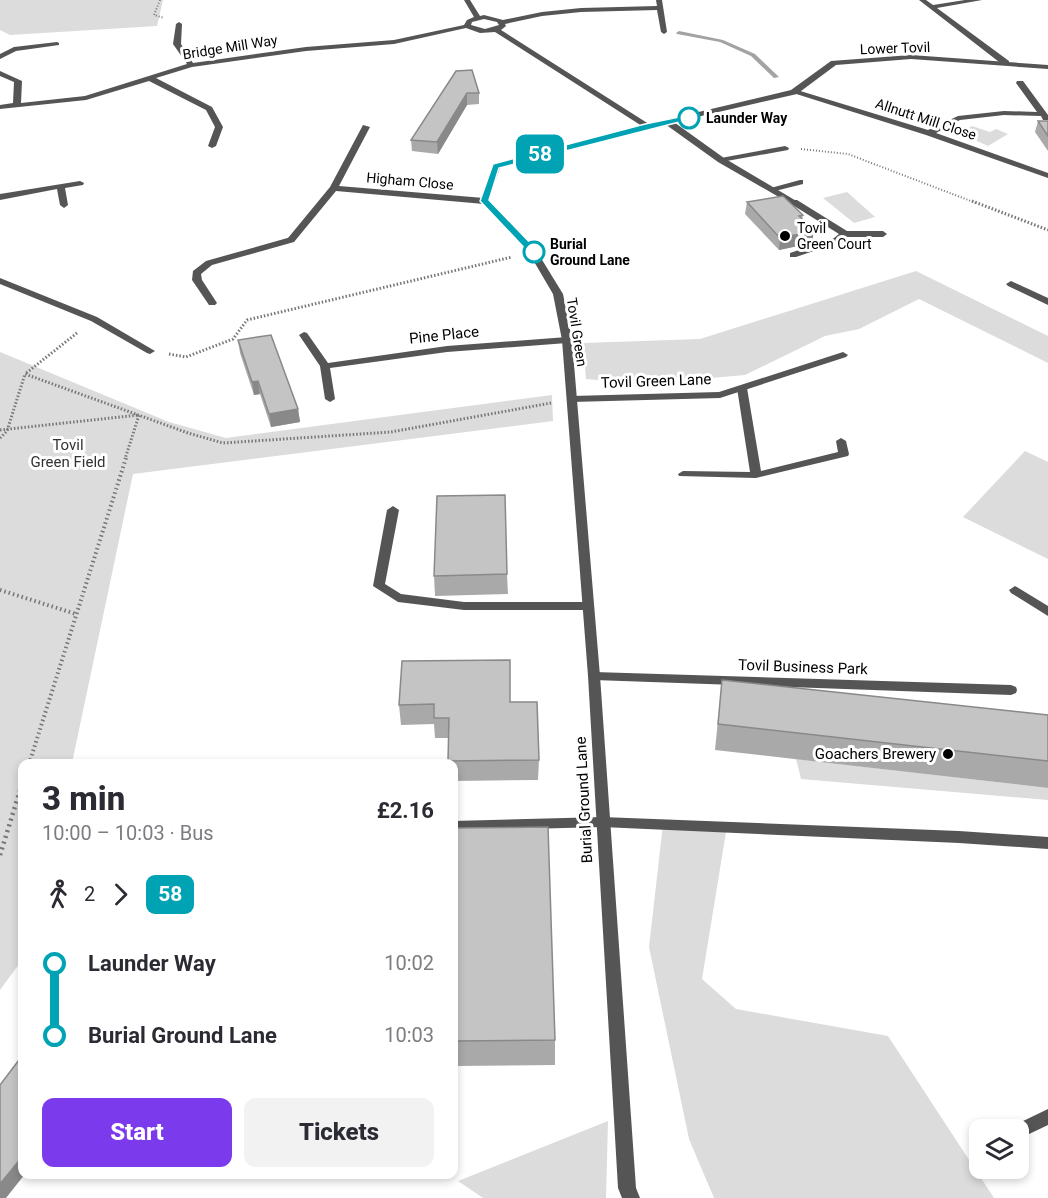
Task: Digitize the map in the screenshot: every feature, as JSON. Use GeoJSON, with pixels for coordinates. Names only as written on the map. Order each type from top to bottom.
{"type":"FeatureCollection","features":[{"type":"Feature","properties":{"kind":"street"},"geometry":{"type":"LineString","coordinates":[[467,0],[478,18]]}},
{"type":"Feature","properties":{"kind":"street"},"geometry":{"type":"LineString","coordinates":[[922,0],[1006,63]]}},
{"type":"Feature","properties":{"kind":"street"},"geometry":{"type":"LineString","coordinates":[[931,7],[979,0]]}},
{"type":"Feature","properties":{"kind":"street"},"geometry":{"type":"LineString","coordinates":[[503,22],[503,26],[496,30],[479,31],[467,26],[469,21],[478,18],[490,17],[503,22],[538,13],[659,4],[664,32]]}},
{"type":"Feature","properties":{"kind":"street"},"geometry":{"type":"LineString","coordinates":[[179,24],[177,44],[191,65]]}},
{"type":"Feature","properties":{"kind":"street","name":"Bridge Mill Way"},"geometry":{"type":"LineString","coordinates":[[0,107],[86,98],[191,65],[306,49],[394,42],[467,26]]}},
{"type":"Feature","properties":{"kind":"street"},"geometry":{"type":"LineString","coordinates":[[496,30],[648,126]]}},
{"type":"Feature","properties":{"kind":"street"},"geometry":{"type":"LineString","coordinates":[[0,57],[14,49],[57,44]]}},
{"type":"Feature","properties":{"kind":"street","name":"Lower Tovil"},"geometry":{"type":"LineString","coordinates":[[794,92],[834,63],[911,57],[1048,67]]}},
{"type":"Feature","properties":{"kind":"street"},"geometry":{"type":"LineString","coordinates":[[0,73],[18,81],[17,105]]}},
{"type":"Feature","properties":{"kind":"street"},"geometry":{"type":"LineString","coordinates":[[151,79],[209,109],[219,127],[212,146]]}},
{"type":"Feature","properties":{"kind":"street"},"geometry":{"type":"LineString","coordinates":[[1020,83],[1046,118]]}},
{"type":"Feature","properties":{"kind":"street"},"geometry":{"type":"LineString","coordinates":[[484,201],[496,166],[648,126],[794,92]]}},
{"type":"Feature","properties":{"kind":"street","name":"Allnutt Mill Close"},"geometry":{"type":"LineString","coordinates":[[794,92],[929,133],[1048,176]]}},
{"type":"Feature","properties":{"kind":"street"},"geometry":{"type":"LineString","coordinates":[[929,133],[958,118],[1004,113],[1046,118]]}},
{"type":"Feature","properties":{"kind":"street"},"geometry":{"type":"LineString","coordinates":[[668,123],[722,160],[845,234],[883,234]]}},
{"type":"Feature","properties":{"kind":"street","name":"Higham Close"},"geometry":{"type":"LineString","coordinates":[[212,303],[197,280],[196,273],[208,263],[291,240],[334,188],[366,127]]}},
{"type":"Feature","properties":{"kind":"street"},"geometry":{"type":"LineString","coordinates":[[722,160],[786,148]]}},
{"type":"Feature","properties":{"kind":"street"},"geometry":{"type":"LineString","coordinates":[[771,189],[800,182]]}},
{"type":"Feature","properties":{"kind":"street"},"geometry":{"type":"LineString","coordinates":[[0,197],[80,183]]}},
{"type":"Feature","properties":{"kind":"street"},"geometry":{"type":"LineString","coordinates":[[61,186],[64,205]]}},
{"type":"Feature","properties":{"kind":"street","name":"Higham Close"},"geometry":{"type":"LineString","coordinates":[[334,188],[484,201]]}},
{"type":"Feature","properties":{"kind":"street","name":"Tovil Green"},"geometry":{"type":"LineString","coordinates":[[484,201],[534,252],[558,294],[567,340],[572,399]]}},
{"type":"Feature","properties":{"kind":"street"},"geometry":{"type":"LineString","coordinates":[[793,255],[837,240],[845,234]]}},
{"type":"Feature","properties":{"kind":"street"},"geometry":{"type":"LineString","coordinates":[[0,281],[94,319],[150,351]]}},
{"type":"Feature","properties":{"kind":"street"},"geometry":{"type":"LineString","coordinates":[[1011,284],[1048,303]]}},
{"type":"Feature","properties":{"kind":"street"},"geometry":{"type":"LineString","coordinates":[[304,335],[325,366],[330,399]]}},
{"type":"Feature","properties":{"kind":"street","name":"Pine Place"},"geometry":{"type":"LineString","coordinates":[[325,366],[447,349],[567,340]]}},
{"type":"Feature","properties":{"kind":"street","name":"Tovil Green Lane"},"geometry":{"type":"LineString","coordinates":[[572,399],[720,394],[843,355]]}},
{"type":"Feature","properties":{"kind":"street"},"geometry":{"type":"LineString","coordinates":[[742,388],[756,475]]}},
{"type":"Feature","properties":{"kind":"street","name":"Burial Ground Lane"},"geometry":{"type":"LineString","coordinates":[[572,399],[594,676],[626,1176],[631,1198]]}},
{"type":"Feature","properties":{"kind":"street"},"geometry":{"type":"LineString","coordinates":[[683,474],[756,475],[844,454],[841,441]]}},
{"type":"Feature","properties":{"kind":"street"},"geometry":{"type":"LineString","coordinates":[[393,510],[379,586],[398,598],[464,606],[588,606]]}},
{"type":"Feature","properties":{"kind":"street"},"geometry":{"type":"LineString","coordinates":[[1015,590],[1048,612]]}},
{"type":"Feature","properties":{"kind":"street","name":"Tovil Business Park"},"geometry":{"type":"LineString","coordinates":[[594,676],[1011,690]]}},
{"type":"Feature","properties":{"kind":"street"},"geometry":{"type":"LineString","coordinates":[[458,826],[602,822],[1048,843]]}},
{"type":"Feature","properties":{"kind":"street"},"geometry":{"type":"LineString","coordinates":[[1029,1126],[1048,1117]]}},
{"type":"Feature","properties":{"kind":"path"},"geometry":{"type":"LineString","coordinates":[[786,148],[848,154],[1048,230]]}},
{"type":"Feature","properties":{"kind":"path"},"geometry":{"type":"LineString","coordinates":[[150,351],[186,357],[234,339],[248,320],[534,252]]}},
{"type":"Feature","properties":{"kind":"path"},"geometry":{"type":"LineString","coordinates":[[0,438],[7,431],[25,374],[94,319]]}},
{"type":"Feature","properties":{"kind":"path"},"geometry":{"type":"LineString","coordinates":[[25,374],[188,433],[223,443],[391,432],[572,399]]}},
{"type":"Feature","properties":{"kind":"path"},"geometry":{"type":"LineString","coordinates":[[0,430],[139,415]]}},
{"type":"Feature","properties":{"kind":"path"},"geometry":{"type":"LineString","coordinates":[[31,759],[139,415]]}},
{"type":"Feature","properties":{"kind":"path"},"geometry":{"type":"LineString","coordinates":[[0,590],[76,614]]}},
{"type":"Feature","properties":{"kind":"path"},"geometry":{"type":"LineString","coordinates":[[0,855],[18,797]]}},
{"type":"Feature","properties":{"kind":"green space"},"geometry":{"type":"Polygon","coordinates":[[[0,0],[163,0],[157,26],[10,35],[0,30],[0,0]]]}},
{"type":"Feature","properties":{"kind":"green space"},"geometry":{"type":"Polygon","coordinates":[[[972,126],[990,132],[996,129],[1008,134],[988,146],[959,133],[972,126]]]}},
{"type":"Feature","properties":{"kind":"green space"},"geometry":{"type":"Polygon","coordinates":[[[847,192],[875,217],[854,223],[823,198],[847,192]]]}},
{"type":"Feature","properties":{"kind":"green space"},"geometry":{"type":"Polygon","coordinates":[[[916,271],[1048,336],[1048,363],[919,299],[859,329],[825,336],[745,375],[642,384],[586,379],[583,343],[700,339],[916,271]]]}},
{"type":"Feature","properties":{"kind":"green space","name":"Tovil Green Field"},"geometry":{"type":"Polygon","coordinates":[[[0,352],[169,422],[226,438],[552,395],[553,421],[133,474],[73,759],[18,759],[18,965],[0,990],[0,352]]]}},
{"type":"Feature","properties":{"kind":"green space"},"geometry":{"type":"Polygon","coordinates":[[[1025,451],[1048,462],[1048,559],[963,517],[1025,451]]]}},
{"type":"Feature","properties":{"kind":"green space"},"geometry":{"type":"Polygon","coordinates":[[[796,759],[1048,788],[1048,800],[801,779],[796,759]]]}},
{"type":"Feature","properties":{"kind":"green space"},"geometry":{"type":"Polygon","coordinates":[[[663,824],[727,826],[702,979],[736,1009],[888,1036],[969,1160],[969,1179],[982,1179],[994,1198],[714,1198],[689,1139],[649,947],[663,824]]]}},
{"type":"Feature","properties":{"kind":"green space"},"geometry":{"type":"Polygon","coordinates":[[[608,1121],[606,1198],[483,1198],[458,1181],[608,1121]]]}},
{"type":"Feature","properties":{"kind":"building"},"geometry":{"type":"Polygon","coordinates":[[[472,70],[479,93],[467,93],[437,142],[411,140],[456,71],[472,70]]]}},
{"type":"Feature","properties":{"kind":"building"},"geometry":{"type":"Polygon","coordinates":[[[1038,121],[1048,121],[1048,136],[1038,121]]]}},
{"type":"Feature","properties":{"kind":"building"},"geometry":{"type":"Polygon","coordinates":[[[783,196],[803,215],[799,216],[814,231],[780,238],[747,202],[783,196]]]}},
{"type":"Feature","properties":{"kind":"building"},"geometry":{"type":"Polygon","coordinates":[[[271,335],[298,409],[269,414],[258,381],[252,382],[238,340],[271,335]]]}},
{"type":"Feature","properties":{"kind":"building"},"geometry":{"type":"Polygon","coordinates":[[[505,495],[507,574],[434,576],[437,496],[505,495]]]}},
{"type":"Feature","properties":{"kind":"building"},"geometry":{"type":"Polygon","coordinates":[[[510,660],[510,702],[537,702],[539,760],[448,759],[449,718],[434,718],[434,704],[399,705],[402,661],[510,660]]]}},
{"type":"Feature","properties":{"kind":"building"},"geometry":{"type":"Polygon","coordinates":[[[722,680],[1048,715],[1048,761],[718,724],[722,680]]]}},
{"type":"Feature","properties":{"kind":"building"},"geometry":{"type":"Polygon","coordinates":[[[548,827],[555,1040],[458,1041],[458,828],[548,827]]]}},
{"type":"Feature","properties":{"kind":"building"},"geometry":{"type":"Polygon","coordinates":[[[18,1061],[18,1162],[0,1184],[0,1085],[18,1061]]]}},
{"type":"Feature","properties":{"kind":"waterway"},"geometry":{"type":"LineString","coordinates":[[679,33],[721,41],[753,55],[776,77]]}},
{"type":"Feature","properties":{"kind":"bus line","name":"58"},"geometry":{"type":"LineString","coordinates":[[534,252],[484,201],[496,166],[648,126],[689,118]]}},
{"type":"Feature","properties":{"kind":"place","name":"Launder Way"},"geometry":{"type":"Point","coordinates":[689,118]}},
{"type":"Feature","properties":{"kind":"place","name":"Tovil Green Court"},"geometry":{"type":"Point","coordinates":[785,236]}},
{"type":"Feature","properties":{"kind":"place","name":"Burial Ground Lane"},"geometry":{"type":"Point","coordinates":[534,252]}},
{"type":"Feature","properties":{"kind":"place","name":"Goachers Brewery"},"geometry":{"type":"Point","coordinates":[948,754]}}]}
